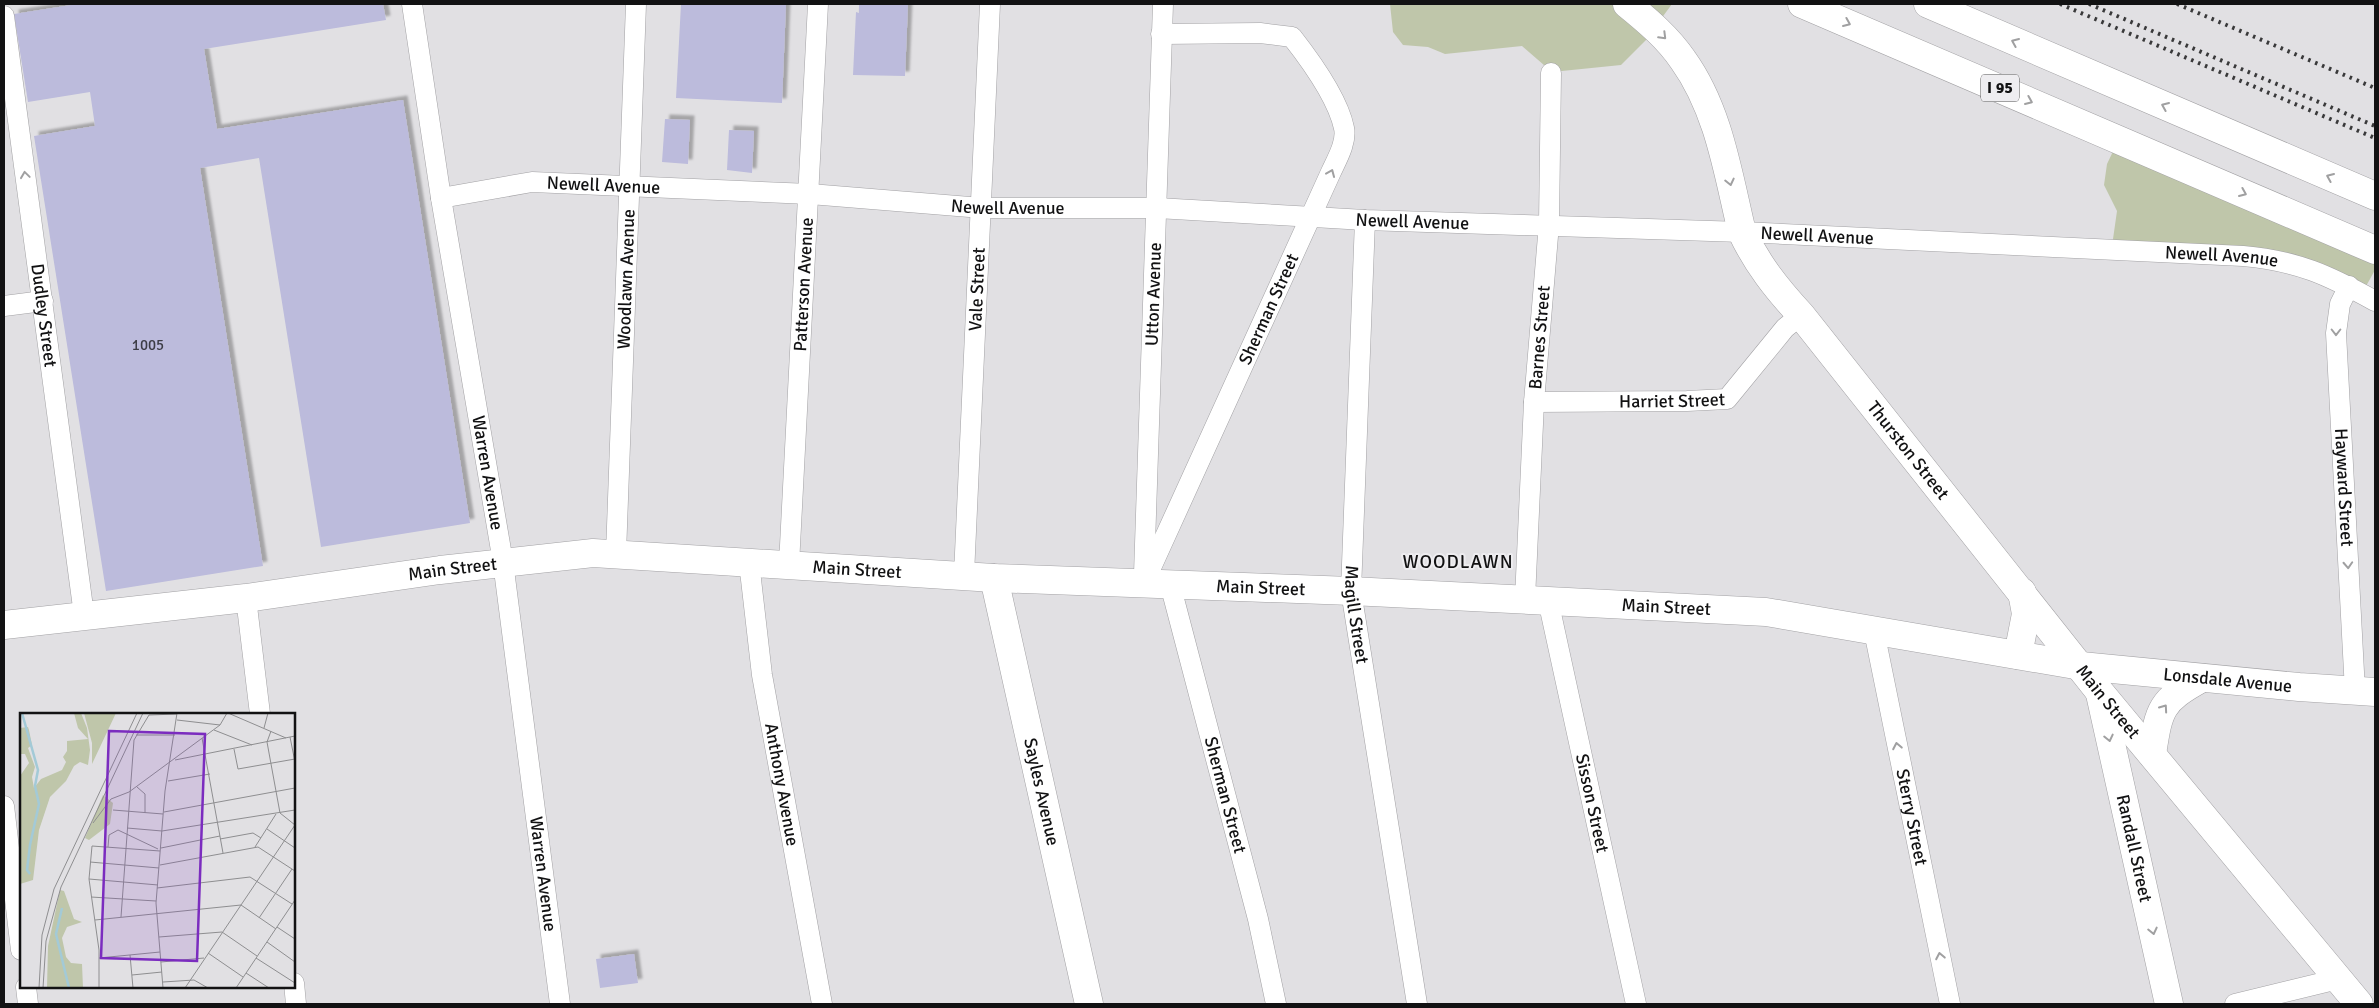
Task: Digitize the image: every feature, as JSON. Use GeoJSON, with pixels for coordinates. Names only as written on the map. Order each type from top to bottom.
{"type":"FeatureCollection","features":[{"type":"Feature","properties":{"kind":"main road","name":"Thurston Street"},"geometry":{"type":"LineString","coordinates":[[1627,4],[1669,42],[1696,81],[1712,115],[1722,146],[1742,232],[1754,256],[1774,286],[1801,315],[2081,666]]}},
{"type":"Feature","properties":{"kind":"main road","name":"I 95"},"geometry":{"type":"LineString","coordinates":[[1802,4],[2375,250]]}},
{"type":"Feature","properties":{"kind":"main road"},"geometry":{"type":"LineString","coordinates":[[1928,4],[2375,196]]}},
{"type":"Feature","properties":{"kind":"main road","name":"Main Street"},"geometry":{"type":"LineString","coordinates":[[4,625],[246,598],[503,562],[593,553],[994,578],[1352,591],[1766,612],[2081,666],[2359,1004]]}},
{"type":"Feature","properties":{"kind":"main road","name":"Sayles Avenue"},"geometry":{"type":"LineString","coordinates":[[994,578],[1089,1004]]}},
{"type":"Feature","properties":{"kind":"main road"},"geometry":{"type":"LineString","coordinates":[[2018,655],[2026,614],[2022,592]]}},
{"type":"Feature","properties":{"kind":"main road","name":"Lonsdale Avenue"},"geometry":{"type":"LineString","coordinates":[[2081,666],[2365,691]]}},
{"type":"Feature","properties":{"kind":"main road"},"geometry":{"type":"LineString","coordinates":[[2152,754],[2158,716],[2172,697],[2202,678]]}},
{"type":"Feature","properties":{"kind":"main road","name":"Randall Street"},"geometry":{"type":"LineString","coordinates":[[2099,690],[2169,1004]]}},
{"type":"Feature","properties":{"kind":"street","name":"Warren Avenue"},"geometry":{"type":"LineString","coordinates":[[412,4],[441,198],[503,562],[560,1004]]}},
{"type":"Feature","properties":{"kind":"street","name":"Woodlawn Avenue"},"geometry":{"type":"LineString","coordinates":[[616,554],[631,188],[636,4]]}},
{"type":"Feature","properties":{"kind":"street","name":"Patterson Avenue"},"geometry":{"type":"LineString","coordinates":[[789,565],[810,194],[818,4]]}},
{"type":"Feature","properties":{"kind":"street","name":"Vale Street"},"geometry":{"type":"LineString","coordinates":[[964,575],[990,4]]}},
{"type":"Feature","properties":{"kind":"street","name":"Utton Avenue"},"geometry":{"type":"LineString","coordinates":[[1157,584],[1156,208],[1163,4]]}},
{"type":"Feature","properties":{"kind":"street","name":"Dudley Street"},"geometry":{"type":"LineString","coordinates":[[4,16],[84,615]]}},
{"type":"Feature","properties":{"kind":"street","name":"Sherman Street"},"geometry":{"type":"LineString","coordinates":[[1161,34],[1260,32],[1292,37],[1315,67],[1344,128],[1344,142],[1157,584],[1258,919],[1276,1004]]}},
{"type":"Feature","properties":{"kind":"street","name":"Barnes Street"},"geometry":{"type":"LineString","coordinates":[[1537,600],[1534,402],[1549,224],[1550,73]]}},
{"type":"Feature","properties":{"kind":"street","name":"Newell Avenue"},"geometry":{"type":"LineString","coordinates":[[441,198],[532,182],[631,188],[810,194],[982,208],[1156,208],[1365,220],[1549,224],[1742,232],[2267,258],[2305,266],[2349,286],[2375,301]]}},
{"type":"Feature","properties":{"kind":"street","name":"Magill Street"},"geometry":{"type":"LineString","coordinates":[[1365,220],[1352,591],[1417,1004]]}},
{"type":"Feature","properties":{"kind":"street","name":"Hayward Street"},"geometry":{"type":"LineString","coordinates":[[2349,286],[2340,304],[2336,333],[2365,691]]}},
{"type":"Feature","properties":{"kind":"street"},"geometry":{"type":"LineString","coordinates":[[4,306],[43,301]]}},
{"type":"Feature","properties":{"kind":"street","name":"Harriet Street"},"geometry":{"type":"LineString","coordinates":[[1534,402],[1728,399],[1785,328],[1801,315]]}},
{"type":"Feature","properties":{"kind":"street","name":"Anthony Avenue"},"geometry":{"type":"LineString","coordinates":[[750,562],[762,675],[822,1004]]}},
{"type":"Feature","properties":{"kind":"street"},"geometry":{"type":"LineString","coordinates":[[246,598],[260,713]]}},
{"type":"Feature","properties":{"kind":"street","name":"Sisson Street"},"geometry":{"type":"LineString","coordinates":[[1537,600],[1636,1004]]}},
{"type":"Feature","properties":{"kind":"street","name":"Sterry Street"},"geometry":{"type":"LineString","coordinates":[[1874,631],[1950,1004]]}},
{"type":"Feature","properties":{"kind":"street"},"geometry":{"type":"LineString","coordinates":[[4,806],[20,942]]}},
{"type":"Feature","properties":{"kind":"street"},"geometry":{"type":"LineString","coordinates":[[2235,1004],[2338,980]]}},
{"type":"Feature","properties":{"kind":"street"},"geometry":{"type":"LineString","coordinates":[[26,988],[28,1004]]}},
{"type":"Feature","properties":{"kind":"street"},"geometry":{"type":"LineString","coordinates":[[294,988],[296,1004]]}},
{"type":"Feature","properties":{"kind":"green space"},"geometry":{"type":"Polygon","coordinates":[[[1390,4],[1672,4],[1658,23],[1657,29],[1621,65],[1552,72],[1522,46],[1445,54],[1428,47],[1403,45],[1393,32],[1390,4]]]}},
{"type":"Feature","properties":{"kind":"green space"},"geometry":{"type":"Polygon","coordinates":[[[2117,143],[2375,251],[2375,270],[2360,297],[2324,276],[2112,246],[2117,211],[2104,185],[2107,164],[2117,143]]]}},
{"type":"Feature","properties":{"kind":"building"},"geometry":{"type":"Polygon","coordinates":[[[78,4],[383,4],[386,20],[204,49],[217,129],[403,100],[470,523],[321,547],[259,158],[200,168],[263,566],[106,591],[34,136],[95,126],[90,92],[28,102],[14,14],[78,4]]]}},
{"type":"Feature","properties":{"kind":"building"},"geometry":{"type":"Polygon","coordinates":[[[681,4],[786,4],[782,103],[676,98],[681,4]]]}},
{"type":"Feature","properties":{"kind":"building"},"geometry":{"type":"Polygon","coordinates":[[[859,4],[908,4],[905,76],[853,75],[856,12],[859,13],[859,4]]]}},
{"type":"Feature","properties":{"kind":"building"},"geometry":{"type":"Polygon","coordinates":[[[665,119],[690,120],[688,164],[662,162],[665,119]]]}},
{"type":"Feature","properties":{"kind":"building"},"geometry":{"type":"Polygon","coordinates":[[[729,130],[754,131],[752,173],[727,170],[729,130]]]}},
{"type":"Feature","properties":{"kind":"building"},"geometry":{"type":"Polygon","coordinates":[[[634,954],[638,983],[600,988],[596,959],[634,954]]]}},
{"type":"Feature","properties":{"kind":"railway"},"geometry":{"type":"LineString","coordinates":[[2060,4],[2375,138]]}},
{"type":"Feature","properties":{"kind":"railway"},"geometry":{"type":"LineString","coordinates":[[2089,4],[2375,126]]}},
{"type":"Feature","properties":{"kind":"railway"},"geometry":{"type":"LineString","coordinates":[[2177,4],[2375,88]]}},
{"type":"Feature","properties":{"kind":"district","name":"WOODLAWN"},"geometry":{"type":"Point","coordinates":[1458,562]}}]}
